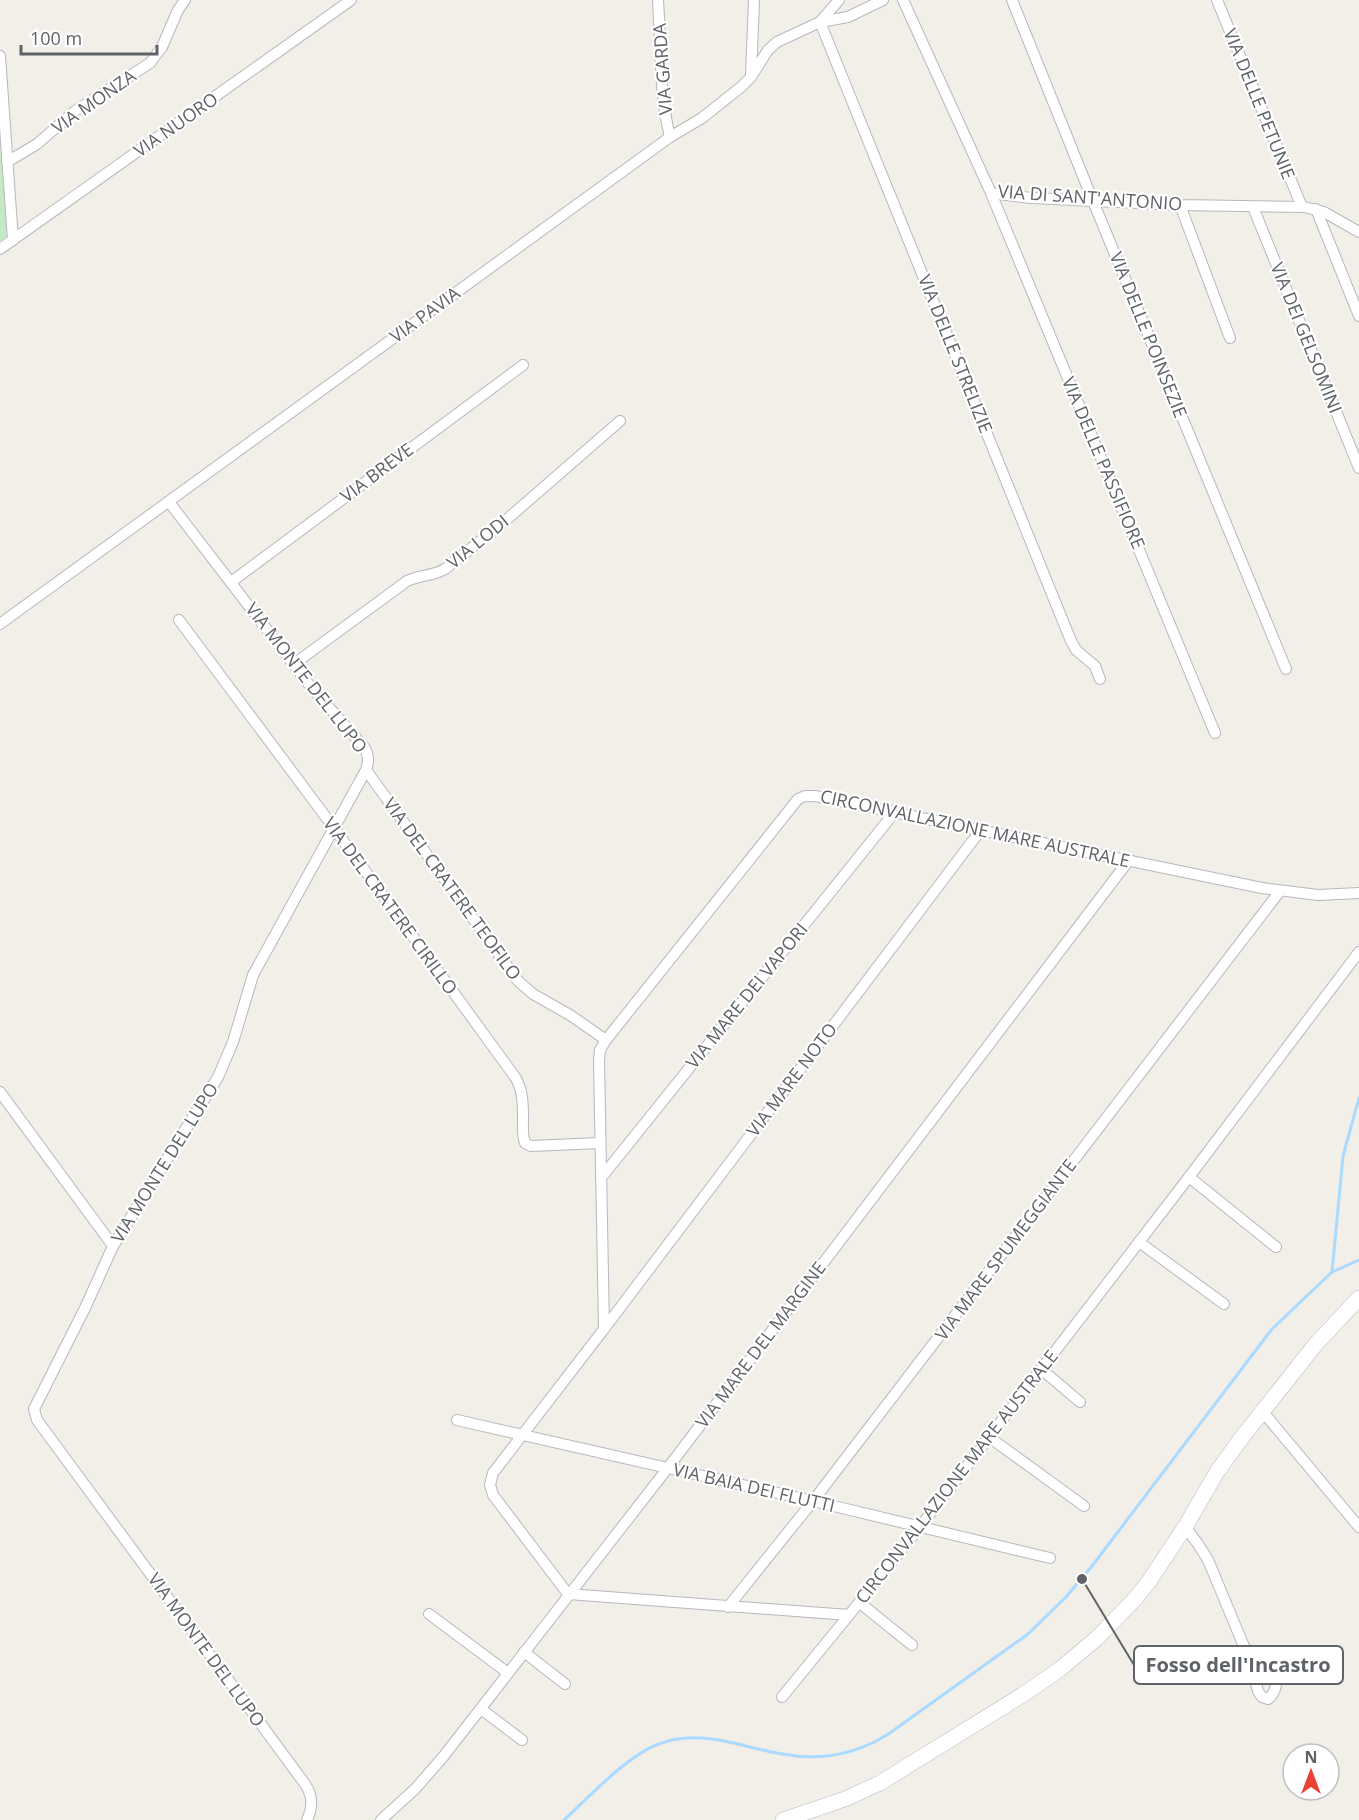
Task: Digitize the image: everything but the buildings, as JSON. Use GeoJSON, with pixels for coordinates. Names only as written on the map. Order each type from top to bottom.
{"type":"FeatureCollection","features":[{"type":"Feature","properties":{"kind":"main road"},"geometry":{"type":"LineString","coordinates":[[783,1820],[872,1788],[971,1729],[1043,1682],[1097,1638],[1150,1580],[1185,1527],[1217,1472],[1315,1345],[1359,1298]]}},
{"type":"Feature","properties":{"kind":"street","name":"VIA MONZA"},"geometry":{"type":"LineString","coordinates":[[7,162],[37,144],[75,111],[147,66],[162,47],[178,10],[185,0]]}},
{"type":"Feature","properties":{"kind":"street","name":"VIA NUORO"},"geometry":{"type":"LineString","coordinates":[[0,249],[351,0]]}},
{"type":"Feature","properties":{"kind":"street","name":"VIA GARDA"},"geometry":{"type":"LineString","coordinates":[[658,0],[662,84],[665,118],[670,137]]}},
{"type":"Feature","properties":{"kind":"street"},"geometry":{"type":"LineString","coordinates":[[751,77],[754,0]]}},
{"type":"Feature","properties":{"kind":"street","name":"VIA PAVIA"},"geometry":{"type":"LineString","coordinates":[[0,624],[670,137],[702,118],[751,77],[764,55],[777,42],[820,22],[839,0]]}},
{"type":"Feature","properties":{"kind":"street"},"geometry":{"type":"LineString","coordinates":[[820,22],[848,17],[883,0]]}},
{"type":"Feature","properties":{"kind":"street","name":"VIA DI SANT'ANTONIO"},"geometry":{"type":"LineString","coordinates":[[903,0],[991,193],[1031,198],[1180,205],[1302,207],[1326,213],[1359,232]]}},
{"type":"Feature","properties":{"kind":"street","name":"VIA DELLE POINSEZIE"},"geometry":{"type":"LineString","coordinates":[[1012,0],[1286,669]]}},
{"type":"Feature","properties":{"kind":"street","name":"VIA DELLE PETUNIE"},"geometry":{"type":"LineString","coordinates":[[1217,0],[1302,207]]}},
{"type":"Feature","properties":{"kind":"street","name":"VIA DELLE STRELIZIE"},"geometry":{"type":"LineString","coordinates":[[820,22],[1071,641],[1079,653],[1092,663],[1100,679]]}},
{"type":"Feature","properties":{"kind":"street"},"geometry":{"type":"LineString","coordinates":[[0,56],[13,240]]}},
{"type":"Feature","properties":{"kind":"street","name":"VIA DELLE PASSIFIORE"},"geometry":{"type":"LineString","coordinates":[[991,193],[1215,733]]}},
{"type":"Feature","properties":{"kind":"street"},"geometry":{"type":"LineString","coordinates":[[1180,205],[1230,338]]}},
{"type":"Feature","properties":{"kind":"street","name":"VIA DEI GELSOMINI"},"geometry":{"type":"LineString","coordinates":[[1253,207],[1359,468]]}},
{"type":"Feature","properties":{"kind":"street"},"geometry":{"type":"LineString","coordinates":[[1316,209],[1359,316]]}},
{"type":"Feature","properties":{"kind":"street","name":"VIA BREVE"},"geometry":{"type":"LineString","coordinates":[[231,582],[522,364]]}},
{"type":"Feature","properties":{"kind":"street","name":"VIA LODI"},"geometry":{"type":"LineString","coordinates":[[294,664],[405,583],[445,569],[498,527],[620,421]]}},
{"type":"Feature","properties":{"kind":"street","name":"VIA MONTE DEL LUPO"},"geometry":{"type":"LineString","coordinates":[[169,502],[317,694],[366,750],[369,758],[366,770],[253,975],[233,1042],[218,1077],[113,1246],[86,1306],[34,1409],[37,1420],[305,1784],[312,1802],[307,1820]]}},
{"type":"Feature","properties":{"kind":"street","name":"VIA DEL CRATERE CIRILLO"},"geometry":{"type":"LineString","coordinates":[[179,620],[515,1077],[523,1099],[525,1143],[531,1146],[600,1143]]}},
{"type":"Feature","properties":{"kind":"street","name":"VIA DEL CRATERE TEOFILO"},"geometry":{"type":"LineString","coordinates":[[366,770],[518,981],[533,994],[570,1015],[606,1040]]}},
{"type":"Feature","properties":{"kind":"street","name":"CIRCONVALLAZIONE MARE AUSTRALE"},"geometry":{"type":"LineString","coordinates":[[604,1329],[598,1060],[600,1050],[798,799],[812,796],[1280,891],[1327,895],[1359,893]]}},
{"type":"Feature","properties":{"kind":"street","name":"VIA MARE DEI VAPORI"},"geometry":{"type":"LineString","coordinates":[[601,1178],[894,813]]}},
{"type":"Feature","properties":{"kind":"street","name":"VIA MARE NOTO"},"geometry":{"type":"LineString","coordinates":[[604,1329],[980,831]]}},
{"type":"Feature","properties":{"kind":"street","name":"VIA MARE DEL MARGINE"},"geometry":{"type":"LineString","coordinates":[[381,1820],[423,1781],[481,1709],[667,1469],[1129,860]]}},
{"type":"Feature","properties":{"kind":"street","name":"VIA MARE SPUMEGGIANTE"},"geometry":{"type":"LineString","coordinates":[[728,1607],[813,1501],[1280,891]]}},
{"type":"Feature","properties":{"kind":"street","name":"CIRCONVALLAZIONE MARE AUSTRALE"},"geometry":{"type":"LineString","coordinates":[[568,1594],[849,1615],[920,1527],[1359,952]]}},
{"type":"Feature","properties":{"kind":"street"},"geometry":{"type":"LineString","coordinates":[[0,1092],[113,1246]]}},
{"type":"Feature","properties":{"kind":"street"},"geometry":{"type":"LineString","coordinates":[[1189,1177],[1276,1247]]}},
{"type":"Feature","properties":{"kind":"street"},"geometry":{"type":"LineString","coordinates":[[1139,1242],[1224,1304]]}},
{"type":"Feature","properties":{"kind":"street"},"geometry":{"type":"LineString","coordinates":[[568,1594],[492,1492],[490,1485],[492,1476],[604,1329]]}},
{"type":"Feature","properties":{"kind":"street"},"geometry":{"type":"LineString","coordinates":[[1041,1369],[1080,1402]]}},
{"type":"Feature","properties":{"kind":"street"},"geometry":{"type":"LineString","coordinates":[[1263,1412],[1359,1527]]}},
{"type":"Feature","properties":{"kind":"street","name":"VIA BAIA DEI FLUTTI"},"geometry":{"type":"LineString","coordinates":[[457,1420],[1050,1558]]}},
{"type":"Feature","properties":{"kind":"street"},"geometry":{"type":"LineString","coordinates":[[989,1437],[1084,1506]]}},
{"type":"Feature","properties":{"kind":"street"},"geometry":{"type":"LineString","coordinates":[[1185,1527],[1208,1560],[1248,1656],[1258,1691],[1262,1697],[1268,1699],[1273,1694],[1277,1683],[1276,1670]]}},
{"type":"Feature","properties":{"kind":"street"},"geometry":{"type":"LineString","coordinates":[[860,1603],[912,1645]]}},
{"type":"Feature","properties":{"kind":"street"},"geometry":{"type":"LineString","coordinates":[[429,1614],[508,1673]]}},
{"type":"Feature","properties":{"kind":"street"},"geometry":{"type":"LineString","coordinates":[[782,1697],[849,1615]]}},
{"type":"Feature","properties":{"kind":"street"},"geometry":{"type":"LineString","coordinates":[[524,1652],[565,1684]]}},
{"type":"Feature","properties":{"kind":"street"},"geometry":{"type":"LineString","coordinates":[[481,1709],[522,1740]]}},
{"type":"Feature","properties":{"kind":"green space"},"geometry":{"type":"Polygon","coordinates":[[[0,146],[8,236],[0,241],[0,146]]]}},
{"type":"Feature","properties":{"kind":"waterway"},"geometry":{"type":"LineString","coordinates":[[564,1820],[632,1759],[656,1745],[672,1740],[703,1738],[782,1754],[810,1757],[837,1755],[875,1742],[1028,1634],[1066,1597],[1092,1566],[1272,1329],[1332,1272],[1343,1156],[1359,1098]]}},
{"type":"Feature","properties":{"kind":"waterway"},"geometry":{"type":"LineString","coordinates":[[1332,1272],[1359,1260]]}},
{"type":"Feature","properties":{"kind":"place","name":"Fosso dell'Incastro"},"geometry":{"type":"Point","coordinates":[1082,1579]}}]}
